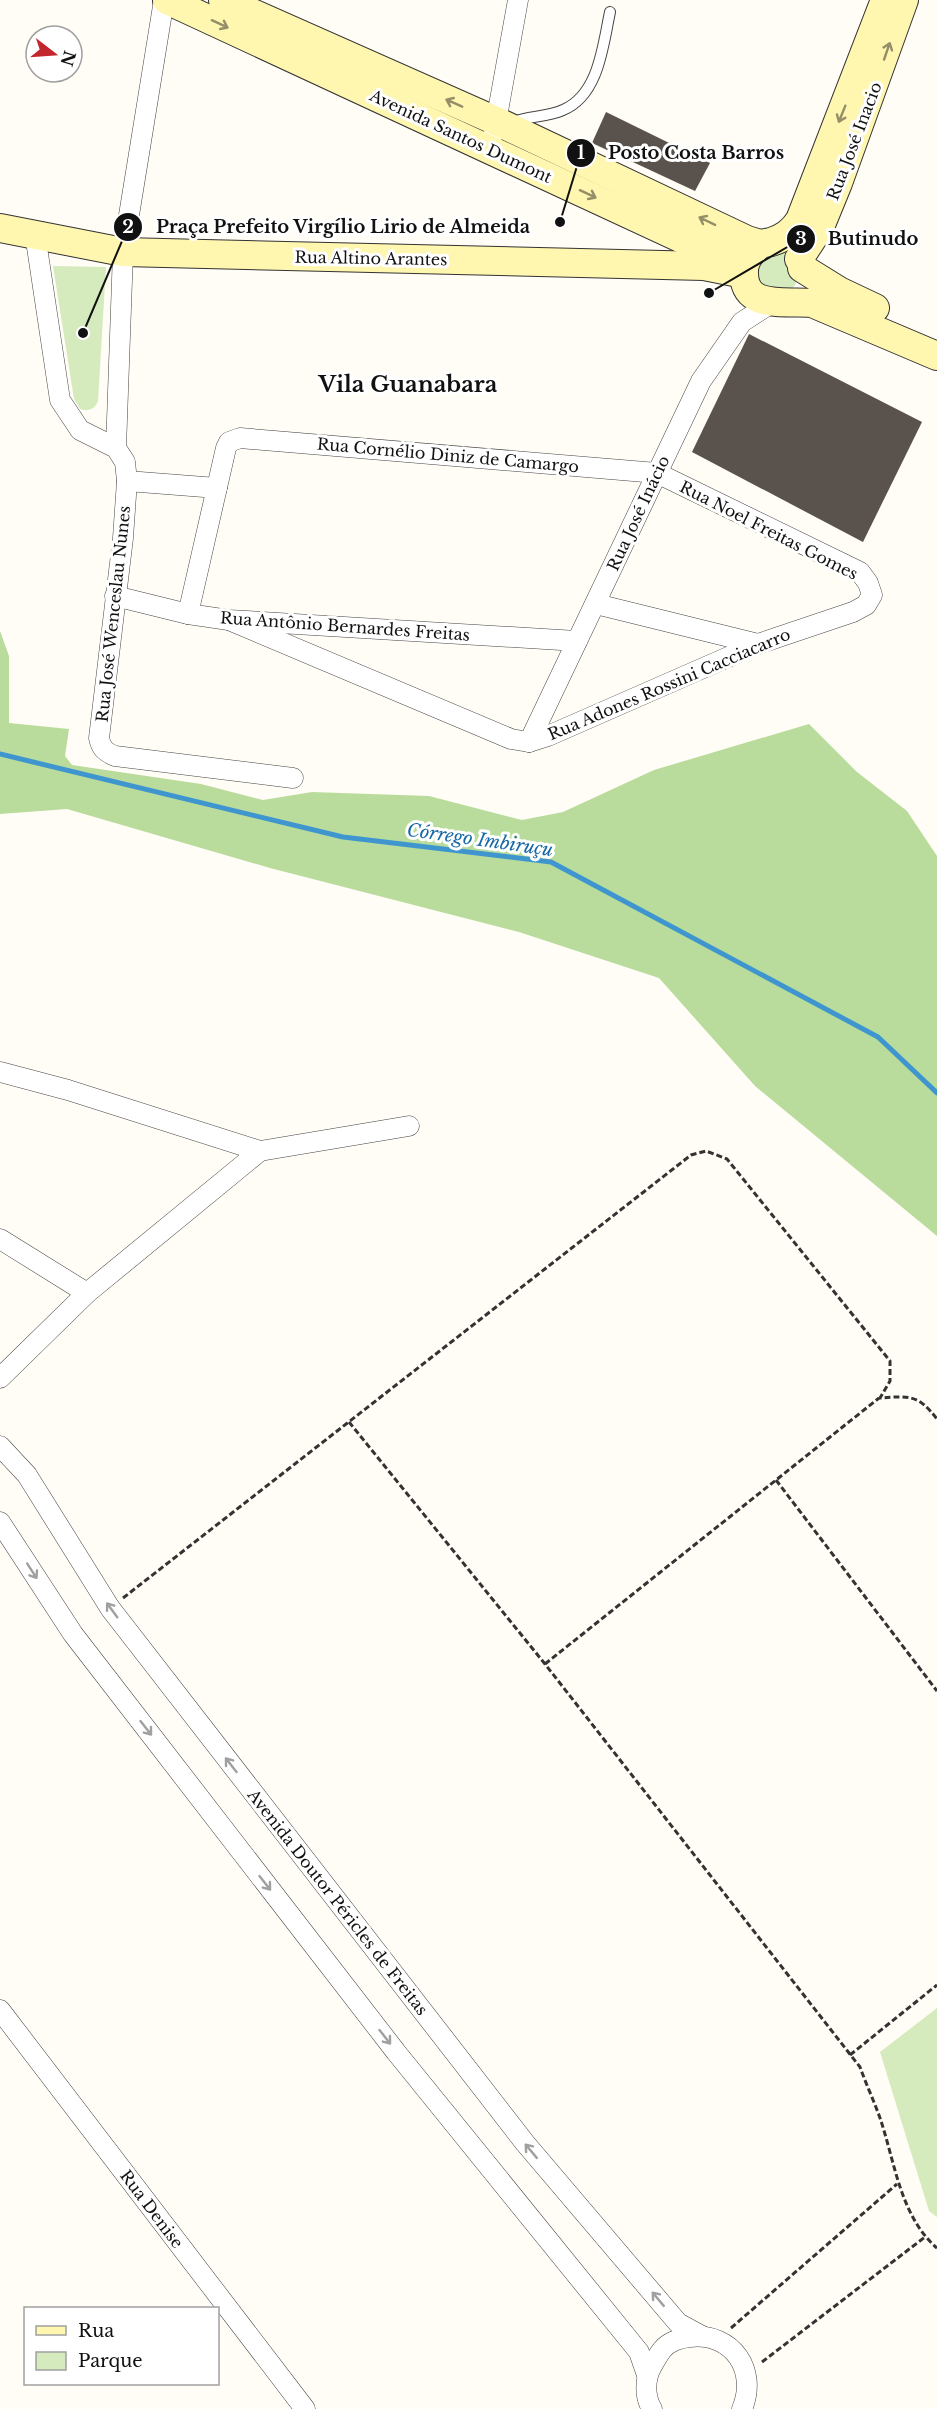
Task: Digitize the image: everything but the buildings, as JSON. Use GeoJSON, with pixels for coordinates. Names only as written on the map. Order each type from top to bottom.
{"type":"FeatureCollection","features":[{"type":"Feature","properties":{"kind":"street","name":"Avenida Santos Dumont"},"geometry":{"type":"LineString","coordinates":[[165,0],[497,132],[747,240],[785,246],[801,263],[858,301],[937,336]]}},
{"type":"Feature","properties":{"kind":"street"},"geometry":{"type":"LineString","coordinates":[[35,234],[60,400],[80,430],[116,448],[123,252],[165,0]]}},
{"type":"Feature","properties":{"kind":"street","name":"Avenida Santos Dumont"},"geometry":{"type":"LineString","coordinates":[[223,0],[497,132],[745,276],[760,300],[776,302],[792,300],[812,303],[937,356]]}},
{"type":"Feature","properties":{"kind":"street"},"geometry":{"type":"LineString","coordinates":[[497,132],[518,0]]}},
{"type":"Feature","properties":{"kind":"street","name":"Rua José Inacio"},"geometry":{"type":"LineString","coordinates":[[745,276],[747,260],[764,243],[787,235],[800,220],[885,0]]}},
{"type":"Feature","properties":{"kind":"street","name":"Rua José Inacio"},"geometry":{"type":"LineString","coordinates":[[776,302],[788,299],[800,285],[801,263],[820,227],[838,183],[904,0]]}},
{"type":"Feature","properties":{"kind":"street","name":"Rua Altino Arantes"},"geometry":{"type":"LineString","coordinates":[[0,228],[123,252],[704,266],[745,276]]}},
{"type":"Feature","properties":{"kind":"street"},"geometry":{"type":"LineString","coordinates":[[742,322],[745,276]]}},
{"type":"Feature","properties":{"kind":"street","name":"Rua José Inácio"},"geometry":{"type":"LineString","coordinates":[[529,742],[701,381],[742,322],[776,302]]}},
{"type":"Feature","properties":{"kind":"street","name":"Rua Cornélio Diniz de Camargo"},"geometry":{"type":"LineString","coordinates":[[217,488],[226,448],[230,442],[240,438],[657,473]]}},
{"type":"Feature","properties":{"kind":"street","name":"Rua José Wenceslau Nunes"},"geometry":{"type":"LineString","coordinates":[[116,448],[125,462],[127,481],[123,538],[99,738],[100,746],[115,756],[293,778]]}},
{"type":"Feature","properties":{"kind":"street","name":"Rua Noel Freitas Gomes"},"geometry":{"type":"LineString","coordinates":[[657,473],[860,572],[868,583],[872,595]]}},
{"type":"Feature","properties":{"kind":"street","name":"Rua José Wenceslau Nunes"},"geometry":{"type":"LineString","coordinates":[[127,481],[217,488]]}},
{"type":"Feature","properties":{"kind":"street"},"geometry":{"type":"LineString","coordinates":[[188,614],[217,488]]}},
{"type":"Feature","properties":{"kind":"street","name":"Rua Adones Rossini Cacciacarro"},"geometry":{"type":"LineString","coordinates":[[229,620],[512,739],[529,742],[548,736],[758,644],[853,612],[866,605],[872,595]]}},
{"type":"Feature","properties":{"kind":"street","name":"Rua Antônio Bernardes Freitas"},"geometry":{"type":"LineString","coordinates":[[115,596],[188,614],[229,620],[577,641]]}},
{"type":"Feature","properties":{"kind":"street"},"geometry":{"type":"LineString","coordinates":[[596,604],[758,644]]}},
{"type":"Feature","properties":{"kind":"street"},"geometry":{"type":"LineString","coordinates":[[0,1072],[68,1090],[260,1151],[409,1125]]}},
{"type":"Feature","properties":{"kind":"street"},"geometry":{"type":"LineString","coordinates":[[0,1378],[87,1293],[260,1151]]}},
{"type":"Feature","properties":{"kind":"street"},"geometry":{"type":"LineString","coordinates":[[0,1239],[87,1293]]}},
{"type":"Feature","properties":{"kind":"street","name":"Avenida Doutor Péricles de Freitas"},"geometry":{"type":"LineString","coordinates":[[0,1446],[27,1474],[110,1608],[525,2144],[678,2323],[710,2337],[737,2355],[746,2374]]}},
{"type":"Feature","properties":{"kind":"street"},"geometry":{"type":"LineString","coordinates":[[0,1522],[81,1644],[396,2052],[639,2352],[647,2376],[646,2406]]}},
{"type":"Feature","properties":{"kind":"street","name":"Rua Denise"},"geometry":{"type":"LineString","coordinates":[[0,2010],[305,2409]]}},
{"type":"Feature","properties":{"kind":"street"},"geometry":{"type":"LineString","coordinates":[[647,2376],[663,2348],[680,2338],[710,2337]]}},
{"type":"Feature","properties":{"kind":"street"},"geometry":{"type":"LineString","coordinates":[[746,2374],[747,2405]]}},
{"type":"Feature","properties":{"kind":"lane"},"geometry":{"type":"LineString","coordinates":[[497,132],[562,111],[580,98],[597,69],[610,12]]}},
{"type":"Feature","properties":{"kind":"path"},"geometry":{"type":"LineString","coordinates":[[110,1608],[691,1155],[706,1151],[727,1159],[890,1361],[890,1381],[879,1398],[545,1664]]}},
{"type":"Feature","properties":{"kind":"path"},"geometry":{"type":"LineString","coordinates":[[879,1398],[910,1396],[925,1404],[937,1419]]}},
{"type":"Feature","properties":{"kind":"path"},"geometry":{"type":"LineString","coordinates":[[349,1422],[545,1664],[860,2067],[880,2120],[897,2184],[925,2237],[937,2248]]}},
{"type":"Feature","properties":{"kind":"path"},"geometry":{"type":"LineString","coordinates":[[776,1480],[937,1691]]}},
{"type":"Feature","properties":{"kind":"path"},"geometry":{"type":"LineString","coordinates":[[850,2055],[937,1985]]}},
{"type":"Feature","properties":{"kind":"path"},"geometry":{"type":"LineString","coordinates":[[710,2337],[897,2184]]}},
{"type":"Feature","properties":{"kind":"path"},"geometry":{"type":"LineString","coordinates":[[746,2374],[925,2237]]}},
{"type":"Feature","properties":{"kind":"green space"},"geometry":{"type":"Polygon","coordinates":[[[784,250],[789,254],[794,265],[797,280],[792,289],[787,292],[767,298],[750,261],[784,250]]]}},
{"type":"Feature","properties":{"kind":"green space"},"geometry":{"type":"Polygon","coordinates":[[[53,266],[106,267],[98,401],[93,408],[88,410],[80,409],[74,399],[53,266]]]}},
{"type":"Feature","properties":{"kind":"green space"},"geometry":{"type":"Polygon","coordinates":[[[0,631],[9,656],[9,723],[69,729],[65,756],[72,765],[201,784],[263,800],[312,792],[429,796],[522,820],[563,812],[654,770],[809,724],[857,772],[907,811],[937,856],[937,1236],[755,1086],[659,978],[519,932],[270,868],[67,809],[0,814],[0,631]]]}},
{"type":"Feature","properties":{"kind":"green space"},"geometry":{"type":"Polygon","coordinates":[[[937,2008],[937,2217],[929,2211],[880,2052],[937,2008]]]}},
{"type":"Feature","properties":{"kind":"waterway","name":"Córrego Imbiruçu"},"geometry":{"type":"LineString","coordinates":[[0,754],[343,837],[551,862],[878,1037],[937,1093]]}},
{"type":"Feature","properties":{"kind":"place","name":"Posto Costa Barros"},"geometry":{"type":"Point","coordinates":[560,222]}},
{"type":"Feature","properties":{"kind":"place","name":"Butinudo"},"geometry":{"type":"Point","coordinates":[709,293]}},
{"type":"Feature","properties":{"kind":"place","name":"Praça Prefeito Virgílio Lirio de Almeida"},"geometry":{"type":"Point","coordinates":[83,333]}},
{"type":"Feature","properties":{"kind":"district","name":"Vila Guanabara"},"geometry":{"type":"Point","coordinates":[408,384]}}]}
